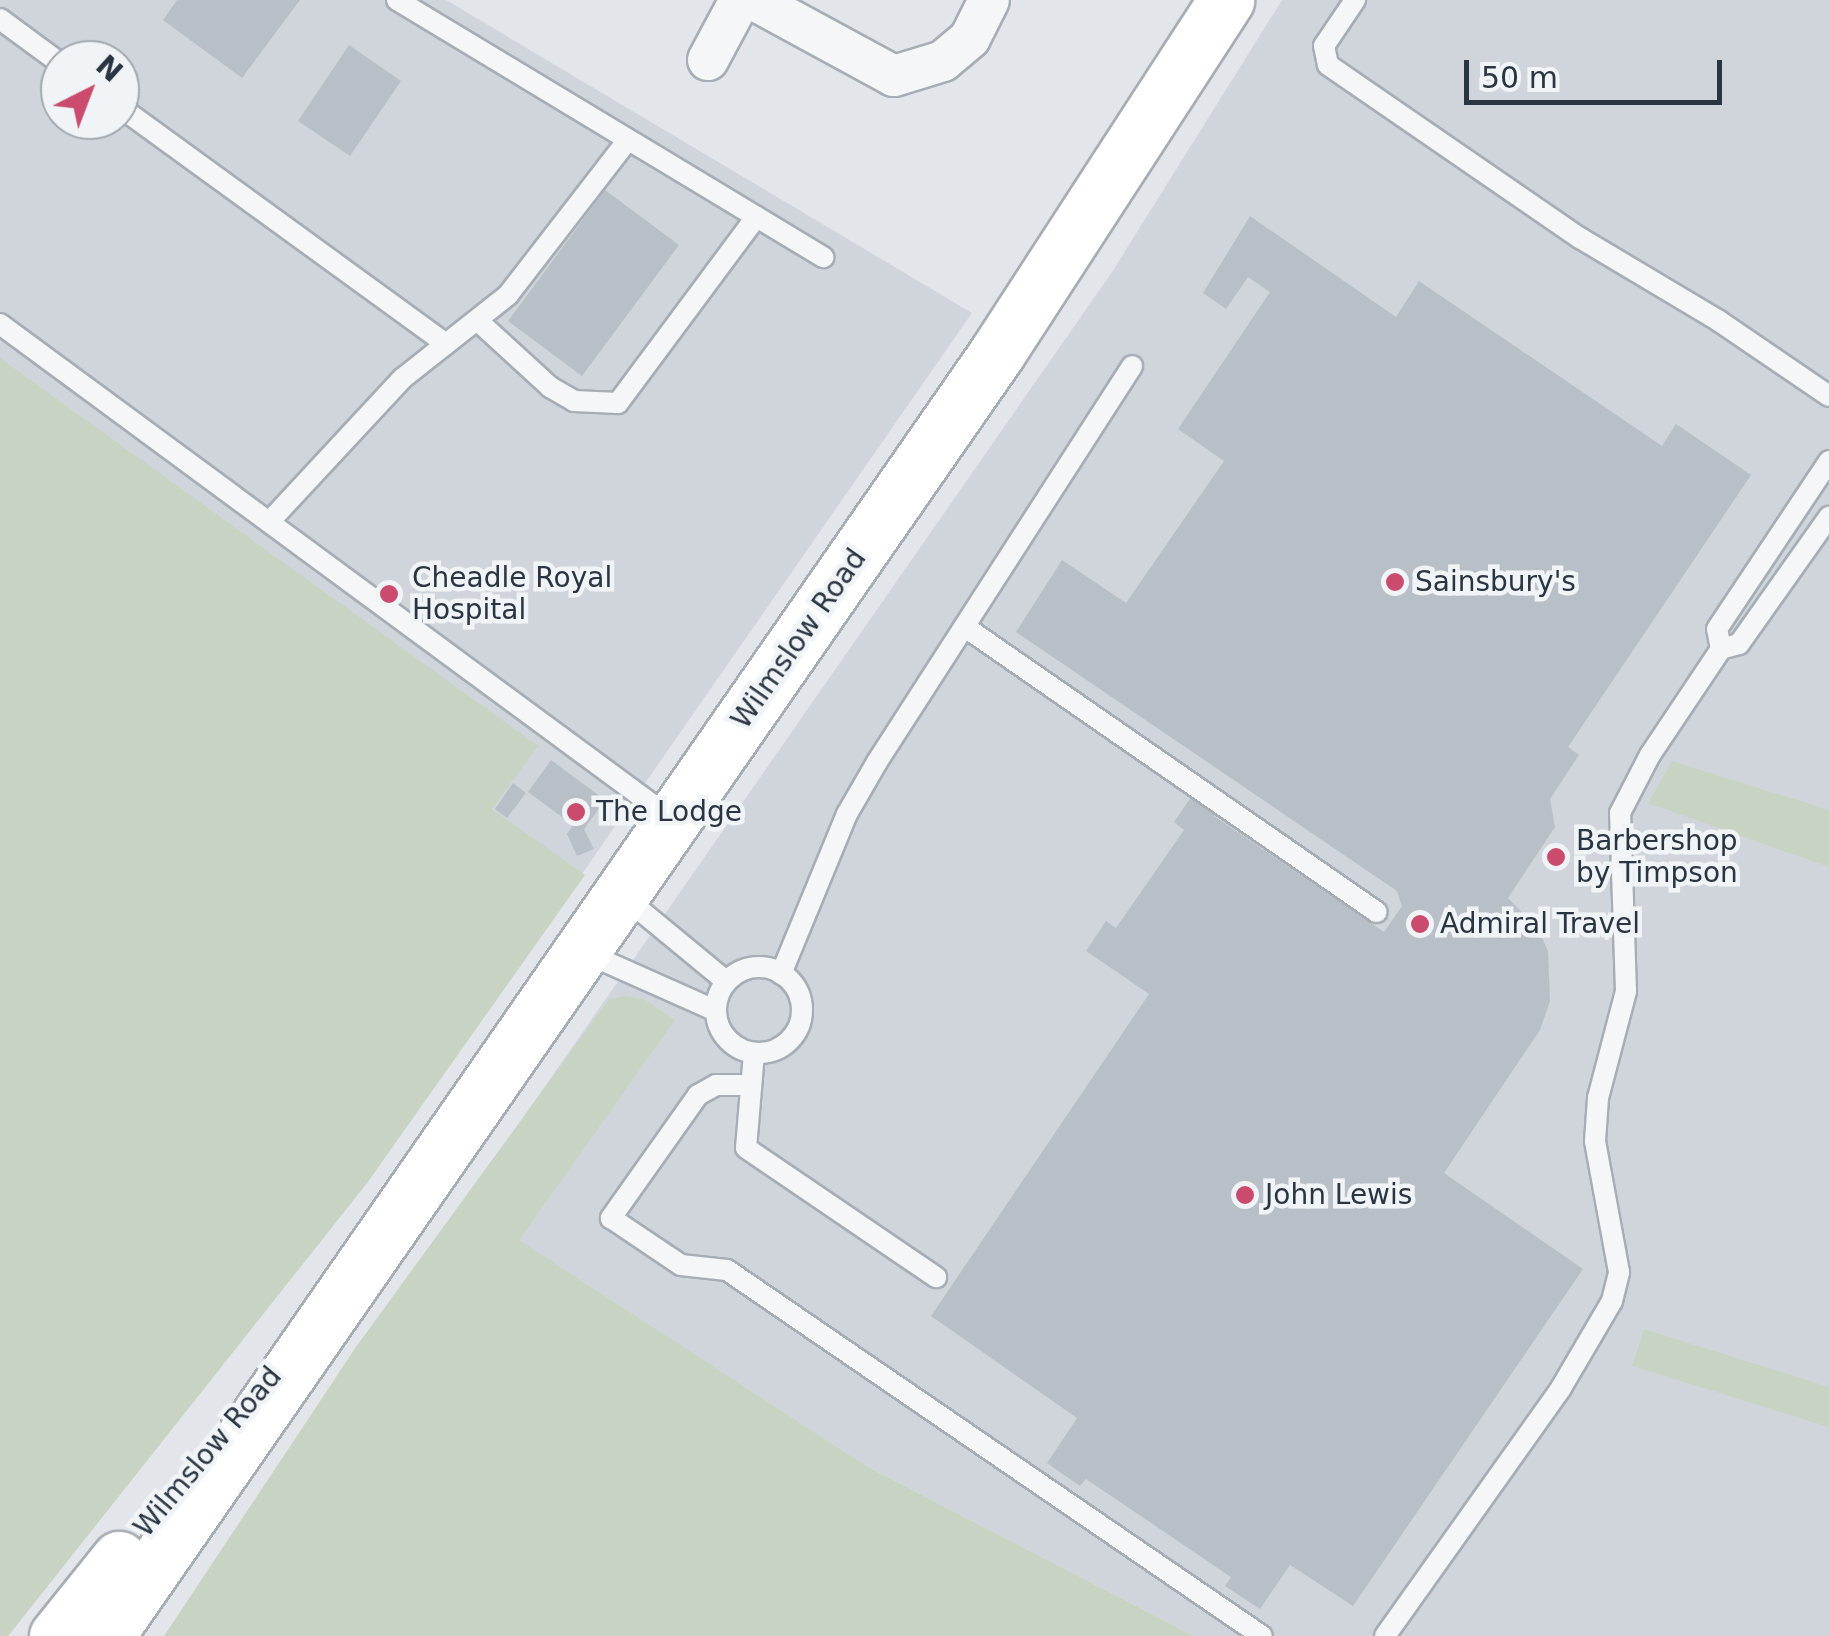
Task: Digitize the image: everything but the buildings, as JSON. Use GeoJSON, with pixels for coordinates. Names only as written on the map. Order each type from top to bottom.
{"type":"FeatureCollection","features":[{"type":"Feature","properties":{"kind":"main road","name":"Wilmslow Road"},"geometry":{"type":"LineString","coordinates":[[106,1636],[997,353],[1226,0]]}},
{"type":"Feature","properties":{"kind":"main road","name":"Wilmslow Road"},"geometry":{"type":"LineString","coordinates":[[57,1636],[361,1269]]}},
{"type":"Feature","properties":{"kind":"street"},"geometry":{"type":"LineString","coordinates":[[708,60],[755,1],[894,76],[943,61],[970,38],[989,0]]}},
{"type":"Feature","properties":{"kind":"lane"},"geometry":{"type":"LineString","coordinates":[[397,0],[823,257]]}},
{"type":"Feature","properties":{"kind":"lane"},"geometry":{"type":"LineString","coordinates":[[1356,0],[1324,46],[1328,64],[1580,238],[1829,396]]}},
{"type":"Feature","properties":{"kind":"lane"},"geometry":{"type":"LineString","coordinates":[[0,19],[40,48]]}},
{"type":"Feature","properties":{"kind":"lane"},"geometry":{"type":"LineString","coordinates":[[140,122],[446,344]]}},
{"type":"Feature","properties":{"kind":"lane"},"geometry":{"type":"LineString","coordinates":[[270,522],[356,424],[446,344],[478,321],[536,264],[628,140]]}},
{"type":"Feature","properties":{"kind":"lane"},"geometry":{"type":"LineString","coordinates":[[478,321],[550,387],[574,401],[618,403],[756,217]]}},
{"type":"Feature","properties":{"kind":"lane"},"geometry":{"type":"LineString","coordinates":[[0,324],[674,820]]}},
{"type":"Feature","properties":{"kind":"lane"},"geometry":{"type":"LineString","coordinates":[[781,974],[847,814],[1132,366]]}},
{"type":"Feature","properties":{"kind":"lane"},"geometry":{"type":"LineString","coordinates":[[1720,649],[1717,629],[1829,461]]}},
{"type":"Feature","properties":{"kind":"lane"},"geometry":{"type":"LineString","coordinates":[[1385,1636],[1561,1388],[1612,1301],[1619,1272],[1595,1141],[1598,1098],[1626,990],[1620,813],[1650,755],[1720,649],[1738,644],[1829,517]]}},
{"type":"Feature","properties":{"kind":"lane"},"geometry":{"type":"LineString","coordinates":[[968,628],[1376,912]]}},
{"type":"Feature","properties":{"kind":"lane"},"geometry":{"type":"LineString","coordinates":[[622,895],[726,981]]}},
{"type":"Feature","properties":{"kind":"lane"},"geometry":{"type":"LineString","coordinates":[[583,952],[716,1010]]}},
{"type":"Feature","properties":{"kind":"lane"},"geometry":{"type":"LineString","coordinates":[[752,968],[781,974],[800,999],[800,1021],[778,1048],[754,1053],[722,1032],[716,1010],[726,981],[752,968]]}},
{"type":"Feature","properties":{"kind":"lane"},"geometry":{"type":"LineString","coordinates":[[754,1053],[747,1085],[746,1148],[936,1278]]}},
{"type":"Feature","properties":{"kind":"lane"},"geometry":{"type":"LineString","coordinates":[[747,1085],[716,1085],[698,1095],[612,1218],[681,1265],[727,1270],[1262,1636]]}},
{"type":"Feature","properties":{"kind":"shaded area","name":"Cheadle Royal Hospital"},"geometry":{"type":"Polygon","coordinates":[[[0,0],[446,0],[972,313],[367,1183],[8,1636],[0,1636],[0,0]]]}},
{"type":"Feature","properties":{"kind":"shaded area"},"geometry":{"type":"Polygon","coordinates":[[[1282,0],[1829,0],[1829,1636],[1194,1636],[868,1467],[463,1204],[1112,272],[1282,0]]]}},
{"type":"Feature","properties":{"kind":"green space"},"geometry":{"type":"Polygon","coordinates":[[[0,358],[538,746],[492,809],[585,875],[367,1183],[8,1636],[0,1636],[0,358]]]}},
{"type":"Feature","properties":{"kind":"green space"},"geometry":{"type":"Polygon","coordinates":[[[1672,761],[1829,810],[1829,867],[1648,803],[1672,761]]]}},
{"type":"Feature","properties":{"kind":"green space"},"geometry":{"type":"Polygon","coordinates":[[[609,999],[644,999],[675,1020],[519,1240],[868,1467],[1194,1636],[164,1636],[356,1347],[609,999]]]}},
{"type":"Feature","properties":{"kind":"green space"},"geometry":{"type":"Polygon","coordinates":[[[1644,1329],[1829,1387],[1829,1427],[1632,1366],[1644,1329]]]}},
{"type":"Feature","properties":{"kind":"place","name":"Sainsbury's"},"geometry":{"type":"Point","coordinates":[1395,582]}},
{"type":"Feature","properties":{"kind":"place","name":"Cheadle Royal Hospital"},"geometry":{"type":"Point","coordinates":[389,594]}},
{"type":"Feature","properties":{"kind":"place","name":"The Lodge"},"geometry":{"type":"Point","coordinates":[576,812]}},
{"type":"Feature","properties":{"kind":"place","name":"Barbershop by Timpson"},"geometry":{"type":"Point","coordinates":[1556,857]}},
{"type":"Feature","properties":{"kind":"place","name":"Admiral Travel"},"geometry":{"type":"Point","coordinates":[1420,924]}},
{"type":"Feature","properties":{"kind":"place","name":"John Lewis"},"geometry":{"type":"Point","coordinates":[1245,1195]}}]}
